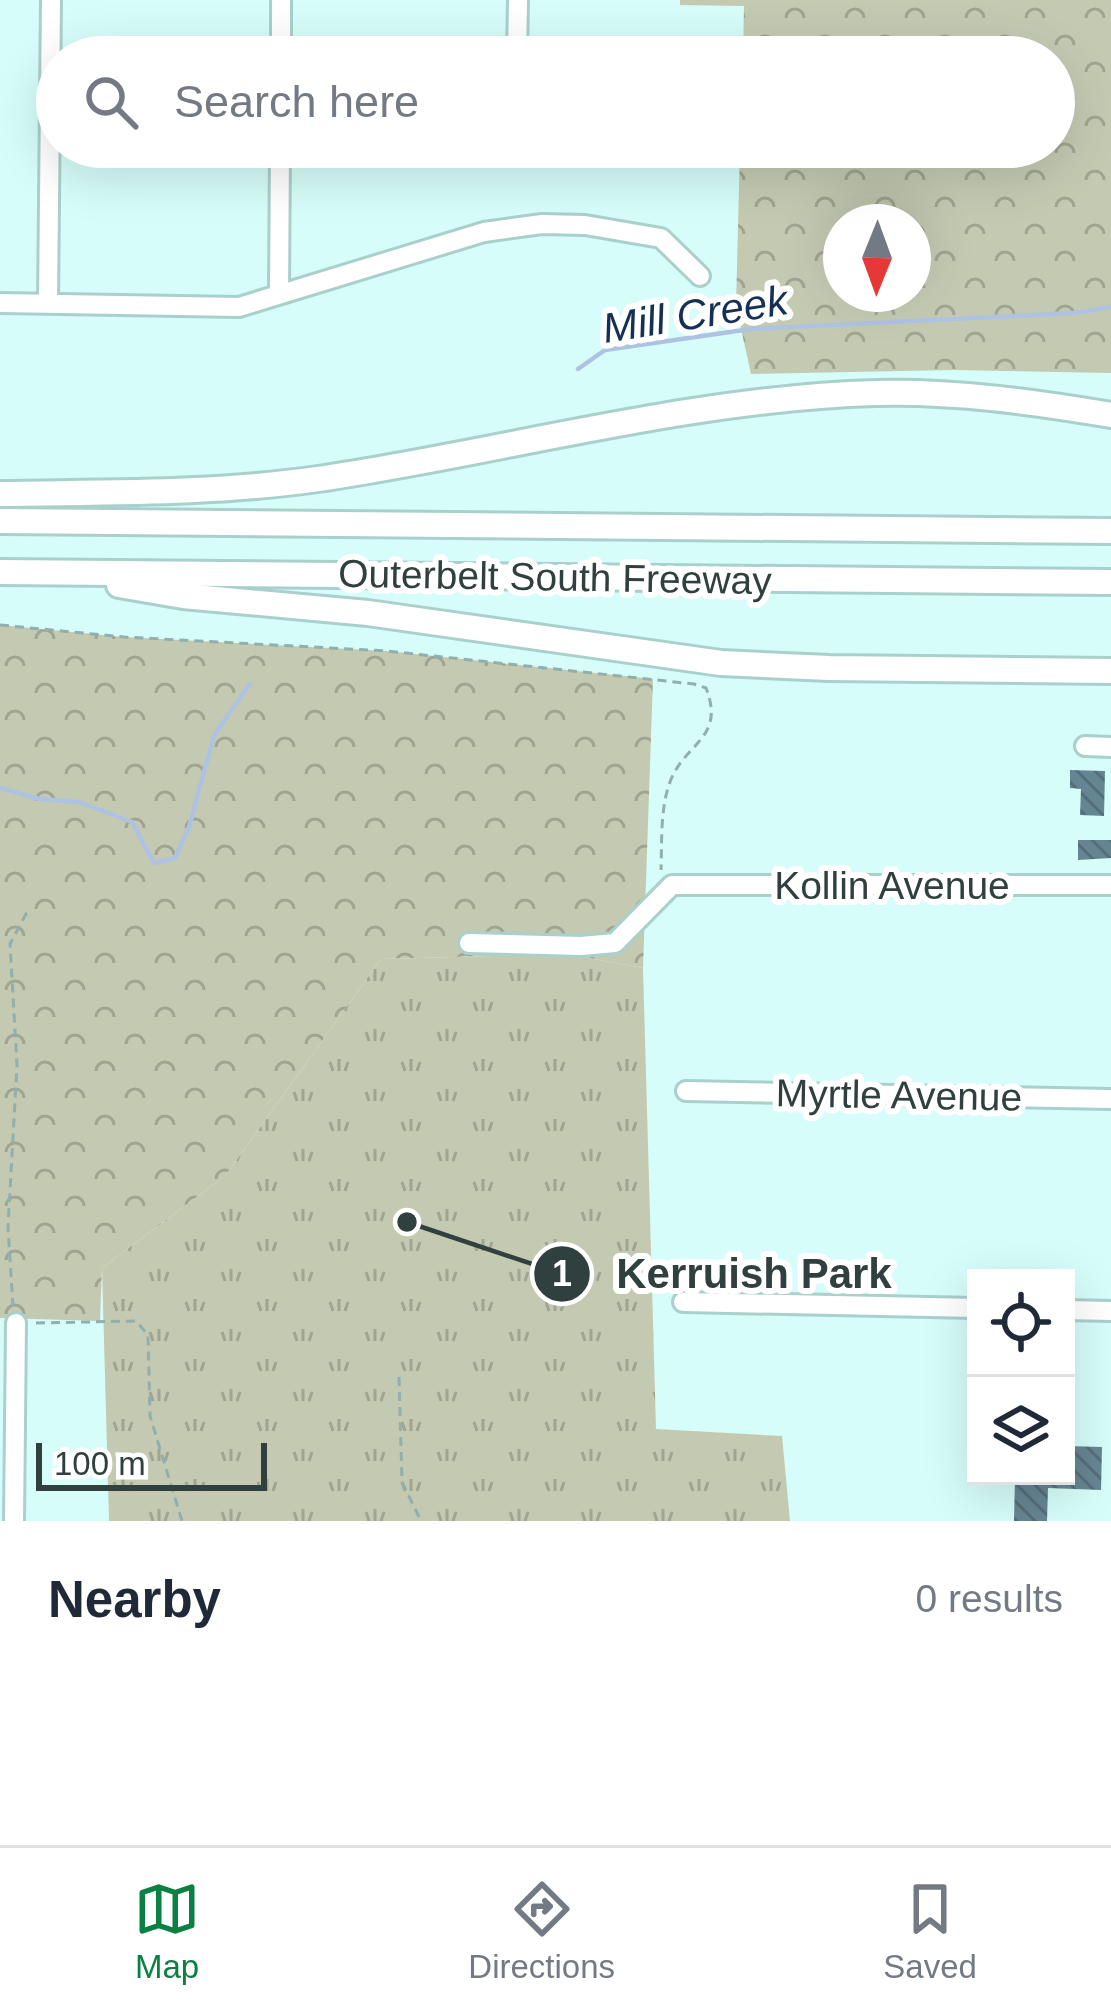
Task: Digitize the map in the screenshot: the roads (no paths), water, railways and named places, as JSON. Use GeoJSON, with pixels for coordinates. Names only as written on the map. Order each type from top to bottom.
{"type":"FeatureCollection","features":[{"type":"Feature","properties":{"kind":"highway"},"geometry":{"type":"LineString","coordinates":[[0,494],[291,482],[728,407],[823,396],[974,397],[1111,416]]}},
{"type":"Feature","properties":{"kind":"highway","name":"Outerbelt South Freeway"},"geometry":{"type":"LineString","coordinates":[[0,521],[1111,531]]}},
{"type":"Feature","properties":{"kind":"highway","name":"Outerbelt South Freeway"},"geometry":{"type":"LineString","coordinates":[[0,572],[1111,582]]}},
{"type":"Feature","properties":{"kind":"highway"},"geometry":{"type":"LineString","coordinates":[[40,572],[183,596],[325,608],[721,663],[1111,671]]}},
{"type":"Feature","properties":{"kind":"street"},"geometry":{"type":"LineString","coordinates":[[51,0],[51,36]]}},
{"type":"Feature","properties":{"kind":"street"},"geometry":{"type":"LineString","coordinates":[[281,0],[281,36]]}},
{"type":"Feature","properties":{"kind":"street"},"geometry":{"type":"LineString","coordinates":[[517,36],[518,0]]}},
{"type":"Feature","properties":{"kind":"street"},"geometry":{"type":"LineString","coordinates":[[48,303],[49,168]]}},
{"type":"Feature","properties":{"kind":"street"},"geometry":{"type":"LineString","coordinates":[[279,292],[280,168]]}},
{"type":"Feature","properties":{"kind":"street"},"geometry":{"type":"LineString","coordinates":[[0,303],[239,307],[484,232],[542,224],[585,225],[661,238],[700,276]]}},
{"type":"Feature","properties":{"kind":"street"},"geometry":{"type":"LineString","coordinates":[[1085,746],[1111,747]]}},
{"type":"Feature","properties":{"kind":"street","name":"Kollin Avenue"},"geometry":{"type":"LineString","coordinates":[[469,943],[615,943],[666,891],[1111,885]]}},
{"type":"Feature","properties":{"kind":"street","name":"Myrtle Avenue"},"geometry":{"type":"LineString","coordinates":[[686,1090],[1111,1099]]}},
{"type":"Feature","properties":{"kind":"street"},"geometry":{"type":"LineString","coordinates":[[682,1302],[967,1308]]}},
{"type":"Feature","properties":{"kind":"street"},"geometry":{"type":"LineString","coordinates":[[1075,1310],[1111,1311]]}},
{"type":"Feature","properties":{"kind":"street"},"geometry":{"type":"LineString","coordinates":[[14,1521],[23,1323]]}},
{"type":"Feature","properties":{"kind":"waterway","name":"Mill Creek"},"geometry":{"type":"LineString","coordinates":[[578,369],[605,350],[751,329],[1074,313],[1111,307]]}},
{"type":"Feature","properties":{"kind":"waterway"},"geometry":{"type":"LineString","coordinates":[[0,788],[39,799],[79,802],[132,822],[154,863],[175,858],[189,827],[214,735],[250,684]]}},
{"type":"Feature","properties":{"kind":"place","name":"Kerruish Park"},"geometry":{"type":"Point","coordinates":[407,1222]}}]}
